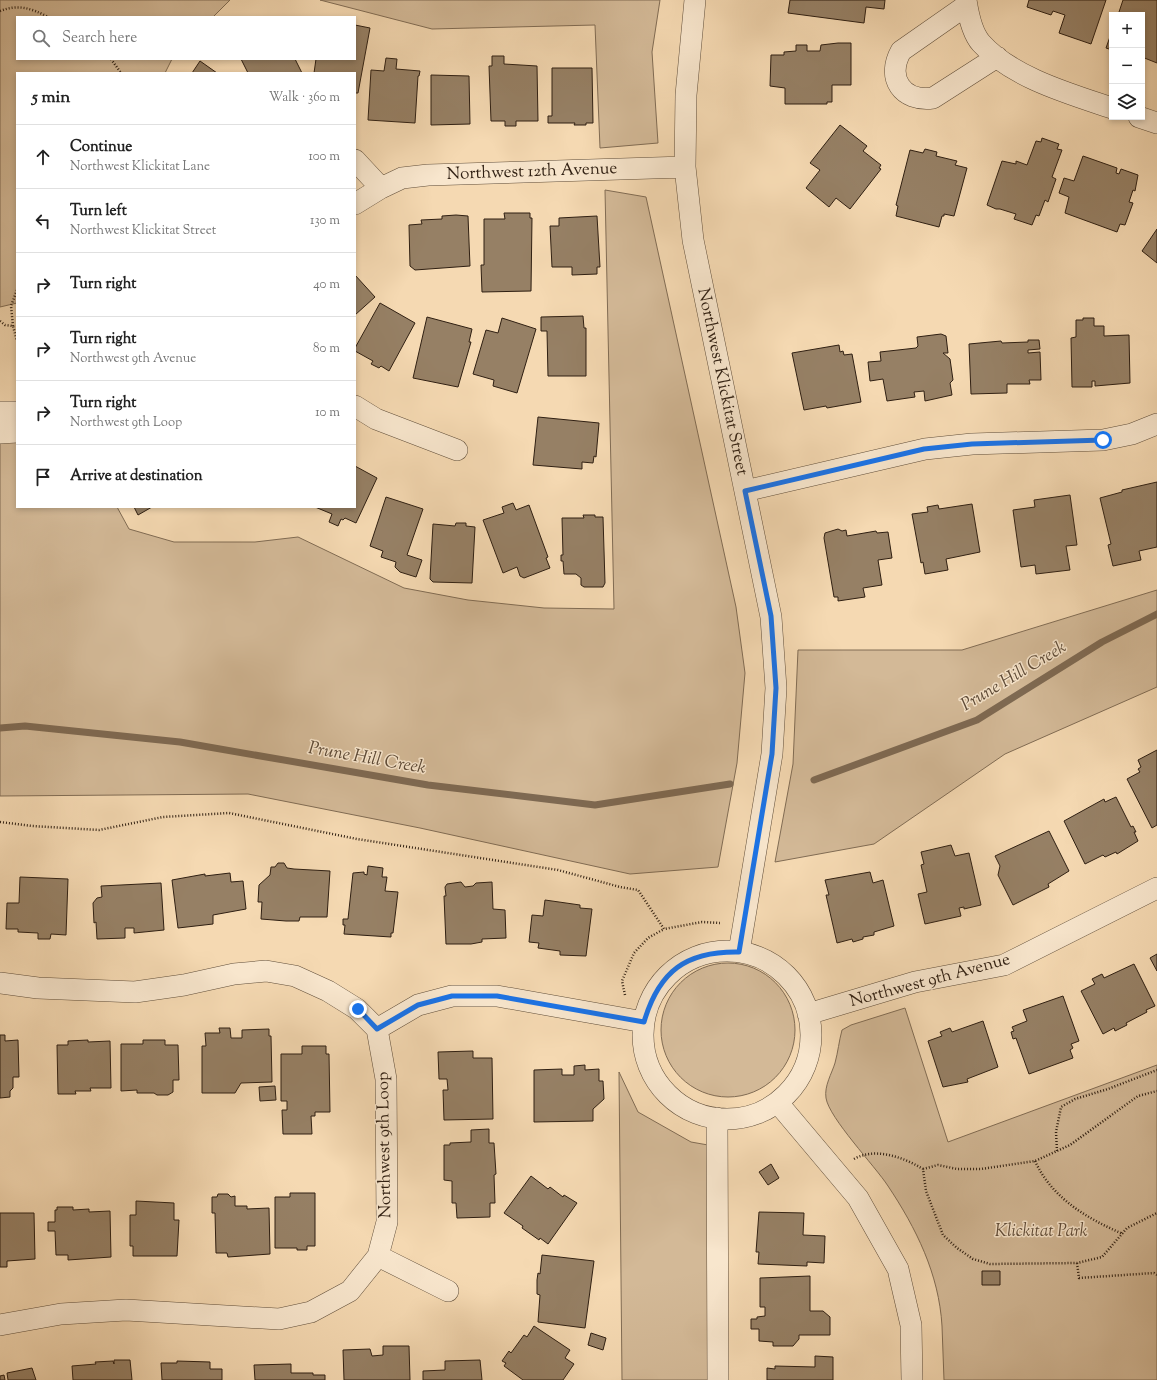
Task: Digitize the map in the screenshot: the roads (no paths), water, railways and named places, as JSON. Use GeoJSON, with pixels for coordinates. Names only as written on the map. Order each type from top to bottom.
{"type":"FeatureCollection","features":[{"type":"Feature","properties":{"kind":"street","name":"Northwest Klickitat Street"},"geometry":{"type":"LineString","coordinates":[[695,0],[686,96],[685,167],[693,240],[771,616],[776,688],[772,754],[745,924],[739,952]]}},
{"type":"Feature","properties":{"kind":"street"},"geometry":{"type":"LineString","coordinates":[[997,57],[933,98],[924,99],[914,97],[906,93],[895,78],[894,68],[896,59],[901,51],[966,2],[969,16],[980,42],[997,57],[1043,85],[1109,107]]}},
{"type":"Feature","properties":{"kind":"street"},"geometry":{"type":"LineString","coordinates":[[1145,119],[1157,123]]}},
{"type":"Feature","properties":{"kind":"street"},"geometry":{"type":"LineString","coordinates":[[356,161],[381,188]]}},
{"type":"Feature","properties":{"kind":"street","name":"Northwest 12th Avenue"},"geometry":{"type":"LineString","coordinates":[[356,203],[381,188],[402,178],[428,175],[685,167]]}},
{"type":"Feature","properties":{"kind":"street"},"geometry":{"type":"LineString","coordinates":[[356,407],[376,419],[457,450]]}},
{"type":"Feature","properties":{"kind":"street"},"geometry":{"type":"LineString","coordinates":[[0,412],[16,412]]}},
{"type":"Feature","properties":{"kind":"street"},"geometry":{"type":"LineString","coordinates":[[745,491],[924,449],[972,444],[1103,440],[1132,434],[1157,424]]}},
{"type":"Feature","properties":{"kind":"street"},"geometry":{"type":"LineString","coordinates":[[0,433],[16,432]]}},
{"type":"Feature","properties":{"kind":"street","name":"Northwest 9th Avenue"},"geometry":{"type":"LineString","coordinates":[[808,1014],[916,982],[1004,965],[1157,888]]}},
{"type":"Feature","properties":{"kind":"street"},"geometry":{"type":"LineString","coordinates":[[718,952],[739,952],[758,957],[776,967],[790,980],[802,996],[808,1014],[811,1039],[807,1063],[795,1085],[778,1103],[756,1114],[731,1119],[706,1117],[683,1107],[664,1092],[651,1070],[644,1047],[644,1022],[650,1001],[658,989],[677,968],[696,957],[703,955],[718,952]]}},
{"type":"Feature","properties":{"kind":"street"},"geometry":{"type":"LineString","coordinates":[[0,983],[38,988],[135,992],[184,986],[234,974],[266,971],[295,976],[328,991],[358,1009],[377,1029],[418,1005],[452,996],[497,996],[644,1022]]}},
{"type":"Feature","properties":{"kind":"street","name":"Northwest 9th Loop"},"geometry":{"type":"LineString","coordinates":[[0,1325],[61,1314],[126,1310],[279,1319],[311,1312],[350,1291],[378,1256],[387,1222],[386,1079],[377,1029]]}},
{"type":"Feature","properties":{"kind":"street"},"geometry":{"type":"LineString","coordinates":[[778,1103],[858,1198],[898,1269],[911,1325],[912,1380]]}},
{"type":"Feature","properties":{"kind":"street"},"geometry":{"type":"LineString","coordinates":[[717,1118],[718,1380]]}},
{"type":"Feature","properties":{"kind":"street"},"geometry":{"type":"LineString","coordinates":[[378,1256],[448,1290]]}},
{"type":"Feature","properties":{"kind":"waterway","name":"Prune Hill Creek"},"geometry":{"type":"LineString","coordinates":[[814,780],[977,720],[1102,642],[1157,614]]}},
{"type":"Feature","properties":{"kind":"waterway","name":"Prune Hill Creek"},"geometry":{"type":"LineString","coordinates":[[0,728],[25,726],[180,742],[428,785],[595,805],[730,784]]}},
{"type":"Feature","properties":{"kind":"park label","name":"Klickitat Park"},"geometry":{"type":"Point","coordinates":[1041,1232]}}]}
